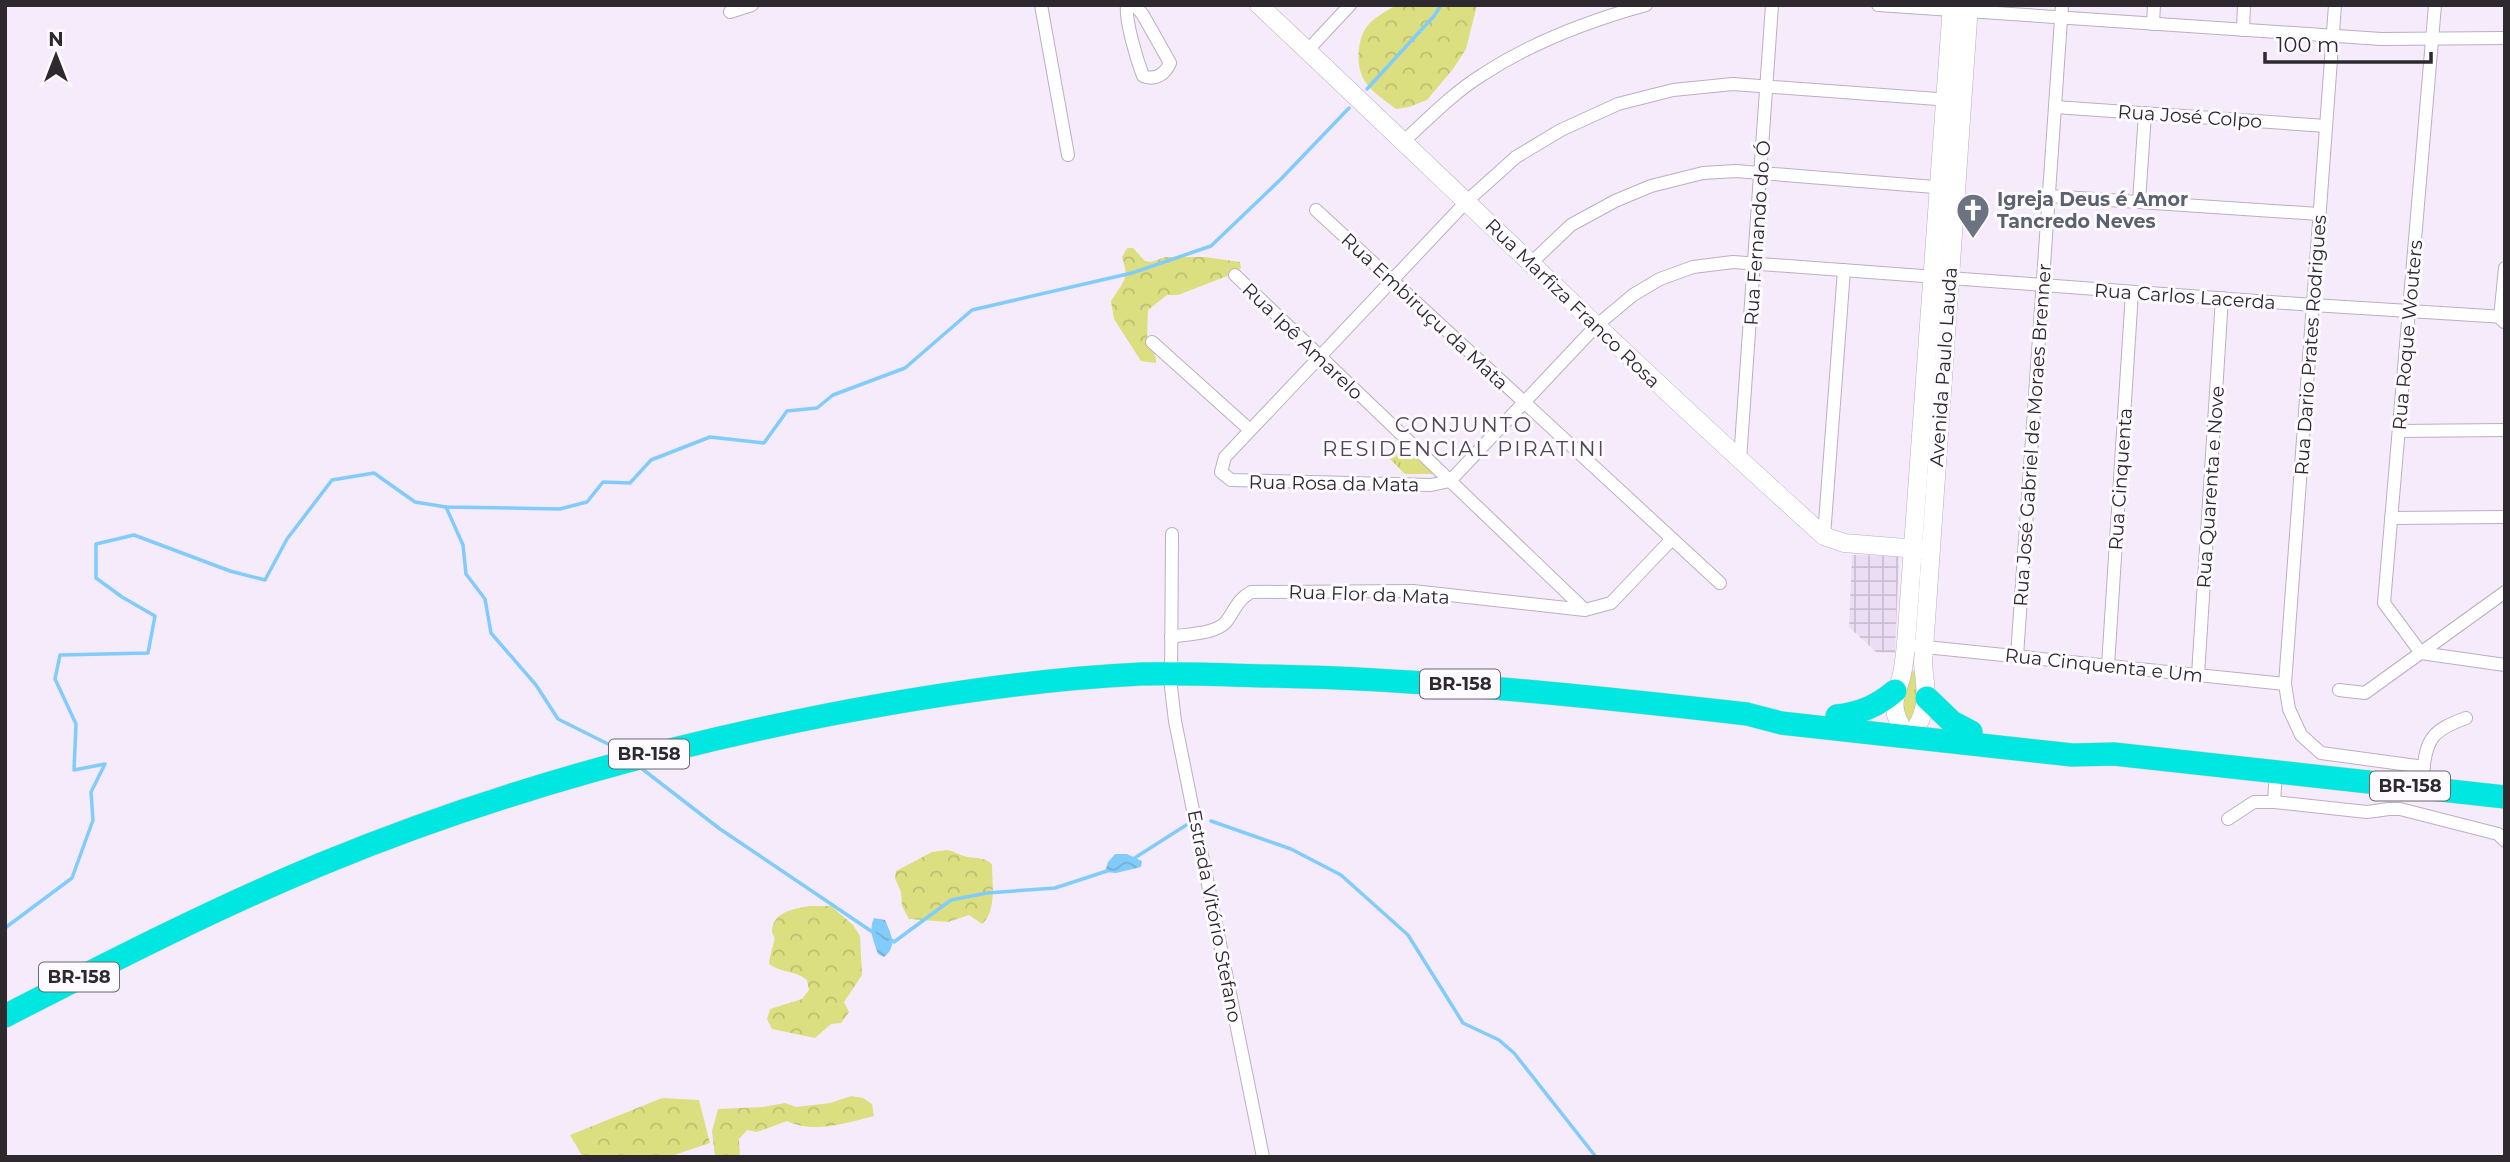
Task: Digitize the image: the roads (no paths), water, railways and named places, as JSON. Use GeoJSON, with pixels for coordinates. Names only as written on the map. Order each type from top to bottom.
{"type":"FeatureCollection","features":[{"type":"Feature","properties":{"kind":"highway","name":"BR-158"},"geometry":{"type":"LineString","coordinates":[[5,1016],[154,940],[324,863],[462,812],[606,765],[727,734],[954,692],[1044,680],[1171,674],[1448,683],[1747,714],[1781,723],[1971,732],[2074,744],[2114,754],[2276,772],[2416,780],[2505,797]]}},
{"type":"Feature","properties":{"kind":"highway"},"geometry":{"type":"LineString","coordinates":[[1837,716],[1874,707],[1895,691]]}},
{"type":"Feature","properties":{"kind":"highway"},"geometry":{"type":"LineString","coordinates":[[1927,698],[1952,722],[1971,732]]}},
{"type":"Feature","properties":{"kind":"highway","name":"BR-158"},"geometry":{"type":"LineString","coordinates":[[1747,714],[1781,711],[1837,716],[2072,755],[2114,754]]}},
{"type":"Feature","properties":{"kind":"street"},"geometry":{"type":"LineString","coordinates":[[730,12],[752,5]]}},
{"type":"Feature","properties":{"kind":"street"},"geometry":{"type":"LineString","coordinates":[[1041,5],[1068,155]]}},
{"type":"Feature","properties":{"kind":"street"},"geometry":{"type":"LineString","coordinates":[[1127,5],[1127,19],[1143,76],[1156,77],[1164,74],[1170,62],[1135,5]]}},
{"type":"Feature","properties":{"kind":"street","name":"Rua Marfiza Franco Rosa"},"geometry":{"type":"LineString","coordinates":[[1259,5],[1530,264],[1824,536],[1844,544],[1922,549]]}},
{"type":"Feature","properties":{"kind":"street"},"geometry":{"type":"LineString","coordinates":[[1307,51],[1350,5]]}},
{"type":"Feature","properties":{"kind":"street"},"geometry":{"type":"LineString","coordinates":[[1403,142],[1440,107],[1480,76],[1523,51],[1611,15],[1646,5]]}},
{"type":"Feature","properties":{"kind":"street","name":"Rua Fernando do Ó"},"geometry":{"type":"LineString","coordinates":[[1740,460],[1772,5]]}},
{"type":"Feature","properties":{"kind":"street"},"geometry":{"type":"LineString","coordinates":[[1878,5],[2062,12],[2153,24],[2381,39],[2505,38]]}},
{"type":"Feature","properties":{"kind":"street"},"geometry":{"type":"LineString","coordinates":[[2153,24],[2154,5]]}},
{"type":"Feature","properties":{"kind":"street"},"geometry":{"type":"LineString","coordinates":[[2243,30],[2244,5]]}},
{"type":"Feature","properties":{"kind":"street","name":"Rua Dario Prates Rodrigues"},"geometry":{"type":"LineString","coordinates":[[2335,5],[2285,684],[2290,709],[2301,735],[2321,753],[2416,780]]}},
{"type":"Feature","properties":{"kind":"street","name":"Rua Roque Wouters"},"geometry":{"type":"LineString","coordinates":[[2421,653],[2384,603],[2435,5]]}},
{"type":"Feature","properties":{"kind":"street","name":"Avenida Paulo Lauda"},"geometry":{"type":"LineString","coordinates":[[1915,645],[1923,663],[1927,698],[1924,714],[1908,729],[1895,710],[1895,691],[1915,645],[1960,9]]}},
{"type":"Feature","properties":{"kind":"street","name":"Rua José Gabriel de Moraes Brenner"},"geometry":{"type":"LineString","coordinates":[[2017,656],[2062,12]]}},
{"type":"Feature","properties":{"kind":"street"},"geometry":{"type":"LineString","coordinates":[[1152,342],[1250,430],[1467,201],[1516,157],[1561,130],[1618,104],[1673,90],[1733,84],[1954,101]]}},
{"type":"Feature","properties":{"kind":"street","name":"Rua José Colpo"},"geometry":{"type":"LineString","coordinates":[[2055,107],[2326,126]]}},
{"type":"Feature","properties":{"kind":"street"},"geometry":{"type":"LineString","coordinates":[[2140,202],[2145,113]]}},
{"type":"Feature","properties":{"kind":"street"},"geometry":{"type":"LineString","coordinates":[[1530,264],[1571,225],[1615,201],[1651,186],[1703,173],[1737,171],[1947,188]]}},
{"type":"Feature","properties":{"kind":"street"},"geometry":{"type":"LineString","coordinates":[[2049,196],[2319,214]]}},
{"type":"Feature","properties":{"kind":"street","name":"Rua Embiruçu da Mata"},"geometry":{"type":"LineString","coordinates":[[1316,210],[1720,583]]}},
{"type":"Feature","properties":{"kind":"street","name":"Rua Carlos Lacerda"},"geometry":{"type":"LineString","coordinates":[[1450,481],[1596,326],[1633,295],[1660,279],[1713,263],[1844,270],[2503,319]]}},
{"type":"Feature","properties":{"kind":"street"},"geometry":{"type":"LineString","coordinates":[[2503,319],[2505,268]]}},
{"type":"Feature","properties":{"kind":"street"},"geometry":{"type":"LineString","coordinates":[[1824,536],[1844,270]]}},
{"type":"Feature","properties":{"kind":"street","name":"Rua Ipê Amarelo"},"geometry":{"type":"LineString","coordinates":[[1235,275],[1585,610]]}},
{"type":"Feature","properties":{"kind":"street","name":"Rua Cinquenta"},"geometry":{"type":"LineString","coordinates":[[2108,666],[2132,292]]}},
{"type":"Feature","properties":{"kind":"street","name":"Rua Quarenta e Nove"},"geometry":{"type":"LineString","coordinates":[[2198,675],[2221,298]]}},
{"type":"Feature","properties":{"kind":"street","name":"Rua Rosa da Mata"},"geometry":{"type":"LineString","coordinates":[[1250,430],[1225,457],[1221,472],[1231,480],[1431,485],[1450,481]]}},
{"type":"Feature","properties":{"kind":"street"},"geometry":{"type":"LineString","coordinates":[[2399,431],[2505,430]]}},
{"type":"Feature","properties":{"kind":"street"},"geometry":{"type":"LineString","coordinates":[[2391,518],[2505,517]]}},
{"type":"Feature","properties":{"kind":"street","name":"Estrada Vitório Stefano"},"geometry":{"type":"LineString","coordinates":[[1172,534],[1171,674],[1175,721],[1263,1157]]}},
{"type":"Feature","properties":{"kind":"street"},"geometry":{"type":"LineString","coordinates":[[1585,610],[1611,603],[1672,539]]}},
{"type":"Feature","properties":{"kind":"street","name":"Rua Flor da Mata"},"geometry":{"type":"LineString","coordinates":[[1171,637],[1213,629],[1224,624],[1242,597],[1251,592],[1413,592],[1585,610]]}},
{"type":"Feature","properties":{"kind":"street"},"geometry":{"type":"LineString","coordinates":[[2339,690],[2365,693],[2505,592]]}},
{"type":"Feature","properties":{"kind":"street","name":"Rua Cinquenta e Um"},"geometry":{"type":"LineString","coordinates":[[1915,645],[2285,684]]}},
{"type":"Feature","properties":{"kind":"street"},"geometry":{"type":"LineString","coordinates":[[2421,653],[2505,666]]}},
{"type":"Feature","properties":{"kind":"street"},"geometry":{"type":"LineString","coordinates":[[2400,809],[2416,780],[2435,734],[2442,727],[2466,718]]}},
{"type":"Feature","properties":{"kind":"street"},"geometry":{"type":"LineString","coordinates":[[2274,802],[2276,772]]}},
{"type":"Feature","properties":{"kind":"street"},"geometry":{"type":"LineString","coordinates":[[2228,819],[2255,802],[2367,812],[2400,809],[2498,834],[2505,841]]}},
{"type":"Feature","properties":{"kind":"water"},"geometry":{"type":"Polygon","coordinates":[[[1115,854],[1127,854],[1142,861],[1141,867],[1116,873],[1105,872],[1108,862],[1115,854]]]}},
{"type":"Feature","properties":{"kind":"water"},"geometry":{"type":"Polygon","coordinates":[[[874,918],[885,920],[891,935],[891,949],[884,957],[878,954],[873,940],[874,918]]]}},
{"type":"Feature","properties":{"kind":"waterway"},"geometry":{"type":"LineString","coordinates":[[1367,89],[1441,5]]}},
{"type":"Feature","properties":{"kind":"waterway"},"geometry":{"type":"LineString","coordinates":[[5,928],[72,878],[93,820],[91,792],[105,764],[74,770],[76,724],[55,679],[60,655],[148,653],[155,616],[96,578],[96,544],[134,535],[230,571],[265,580],[287,539],[332,480],[374,473],[415,502],[446,507],[560,509],[587,502],[603,482],[630,483],[651,460],[710,437],[764,443],[787,411],[817,408],[833,395],[905,368],[972,310],[1132,273],[1211,246],[1281,179],[1349,108]]}},
{"type":"Feature","properties":{"kind":"waterway"},"geometry":{"type":"LineString","coordinates":[[446,507],[463,545],[466,574],[485,599],[491,633],[536,685],[558,719],[618,749]]}},
{"type":"Feature","properties":{"kind":"waterway"},"geometry":{"type":"LineString","coordinates":[[641,768],[720,829],[874,933]]}},
{"type":"Feature","properties":{"kind":"waterway"},"geometry":{"type":"LineString","coordinates":[[1211,821],[1291,849],[1341,875],[1408,935],[1463,1023],[1499,1040],[1514,1053],[1596,1157]]}},
{"type":"Feature","properties":{"kind":"waterway"},"geometry":{"type":"LineString","coordinates":[[1133,859],[1191,822]]}},
{"type":"Feature","properties":{"kind":"waterway"},"geometry":{"type":"LineString","coordinates":[[891,940],[894,942],[951,900],[987,893],[1055,888],[1107,871]]}},
{"type":"Feature","properties":{"kind":"place","name":"Igreja Deus é Amor Tancredo Neves"},"geometry":{"type":"Point","coordinates":[1973,240]}},
{"type":"Feature","properties":{"kind":"district","name":"CONJUNTO RESIDENCIAL PIRATINI"},"geometry":{"type":"Point","coordinates":[1464,437]}}]}
